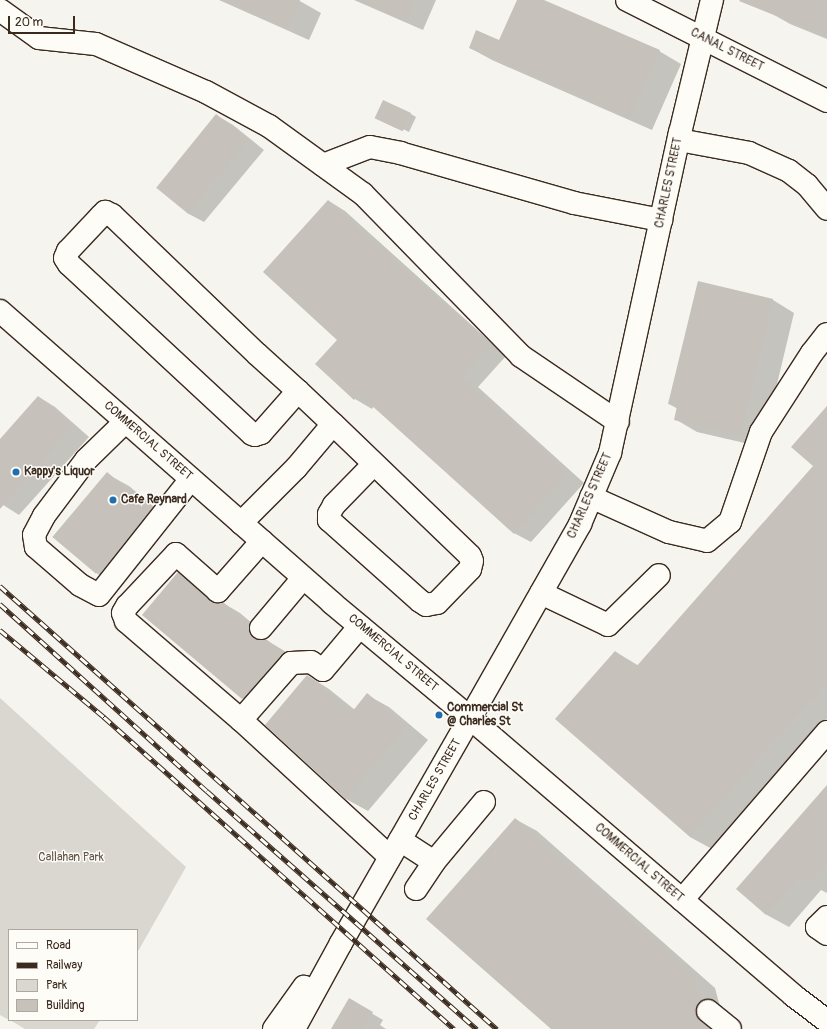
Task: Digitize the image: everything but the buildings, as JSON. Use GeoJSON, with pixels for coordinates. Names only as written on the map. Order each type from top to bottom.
{"type":"FeatureCollection","features":[{"type":"Feature","properties":{"kind":"main road","name":"CANAL STREET"},"geometry":{"type":"LineString","coordinates":[[627,0],[703,37],[827,101]]}},
{"type":"Feature","properties":{"kind":"main road","name":"CHARLES STREET"},"geometry":{"type":"LineString","coordinates":[[294,1029],[341,942],[580,524],[610,453],[679,140],[712,0]]}},
{"type":"Feature","properties":{"kind":"main road"},"geometry":{"type":"LineString","coordinates":[[0,10],[39,38],[96,44],[206,92],[269,126],[363,194],[521,356],[618,422]]}},
{"type":"Feature","properties":{"kind":"main road"},"geometry":{"type":"LineString","coordinates":[[679,140],[749,154],[789,171],[807,185],[827,209]]}},
{"type":"Feature","properties":{"kind":"main road"},"geometry":{"type":"LineString","coordinates":[[323,165],[370,146],[400,152],[574,203],[661,220]]}},
{"type":"Feature","properties":{"kind":"main road"},"geometry":{"type":"LineString","coordinates":[[298,390],[261,433],[255,435],[252,434],[69,264],[65,258],[68,251],[105,212],[112,215],[257,354],[298,390],[470,556],[472,561],[470,569],[437,603],[426,605],[420,601],[329,520],[329,514],[334,505],[373,464]]}},
{"type":"Feature","properties":{"kind":"main road","name":"COMMERCIAL STREET"},"geometry":{"type":"LineString","coordinates":[[0,311],[303,578],[470,718],[794,996],[827,1020]]}},
{"type":"Feature","properties":{"kind":"main road"},"geometry":{"type":"LineString","coordinates":[[591,497],[669,532],[707,541],[730,522],[761,432],[812,353],[827,334]]}},
{"type":"Feature","properties":{"kind":"main road"},"geometry":{"type":"LineString","coordinates":[[125,422],[86,460],[44,516],[34,535],[36,546],[80,585],[99,594],[190,479]]}},
{"type":"Feature","properties":{"kind":"main road"},"geometry":{"type":"LineString","coordinates":[[241,523],[296,468],[333,424]]}},
{"type":"Feature","properties":{"kind":"main road"},"geometry":{"type":"LineString","coordinates":[[262,541],[218,591],[176,554],[127,606],[123,613],[126,620],[241,720],[395,849],[434,862]]}},
{"type":"Feature","properties":{"kind":"main road"},"geometry":{"type":"LineString","coordinates":[[541,593],[608,625],[659,575]]}},
{"type":"Feature","properties":{"kind":"main road"},"geometry":{"type":"LineString","coordinates":[[261,628],[303,578]]}},
{"type":"Feature","properties":{"kind":"main road"},"geometry":{"type":"LineString","coordinates":[[241,720],[291,663],[311,662],[324,670],[360,626]]}},
{"type":"Feature","properties":{"kind":"main road"},"geometry":{"type":"LineString","coordinates":[[682,900],[827,732]]}},
{"type":"Feature","properties":{"kind":"main road"},"geometry":{"type":"LineString","coordinates":[[416,889],[434,862],[484,802]]}},
{"type":"Feature","properties":{"kind":"main road"},"geometry":{"type":"LineString","coordinates":[[827,917],[817,927],[827,934]]}},
{"type":"Feature","properties":{"kind":"main road","name":"CHARLES STREET"},"geometry":{"type":"LineString","coordinates":[[274,1029],[296,996],[341,942]]}},
{"type":"Feature","properties":{"kind":"main road"},"geometry":{"type":"LineString","coordinates":[[708,1011],[730,1029]]}},
{"type":"Feature","properties":{"kind":"green space","name":"Callahan Park"},"geometry":{"type":"Polygon","coordinates":[[[0,698],[186,867],[138,951],[138,929],[8,929],[8,1019],[0,1015],[0,698]]]}},
{"type":"Feature","properties":{"kind":"green space"},"geometry":{"type":"Polygon","coordinates":[[[12,1021],[99,1021],[94,1029],[25,1029],[12,1021]]]}},
{"type":"Feature","properties":{"kind":"railway"},"geometry":{"type":"LineString","coordinates":[[0,586],[497,1029]]}},
{"type":"Feature","properties":{"kind":"railway"},"geometry":{"type":"LineString","coordinates":[[0,604],[207,791],[477,1029]]}},
{"type":"Feature","properties":{"kind":"railway"},"geometry":{"type":"LineString","coordinates":[[0,630],[104,717],[454,1029]]}},
{"type":"Feature","properties":{"kind":"place","name":"Kappy's Liquor"},"geometry":{"type":"Point","coordinates":[16,472]}},
{"type":"Feature","properties":{"kind":"place","name":"Cafe Reynard"},"geometry":{"type":"Point","coordinates":[113,500]}},
{"type":"Feature","properties":{"kind":"place","name":"Commercial St @ Charles St"},"geometry":{"type":"Point","coordinates":[439,715]}}]}
